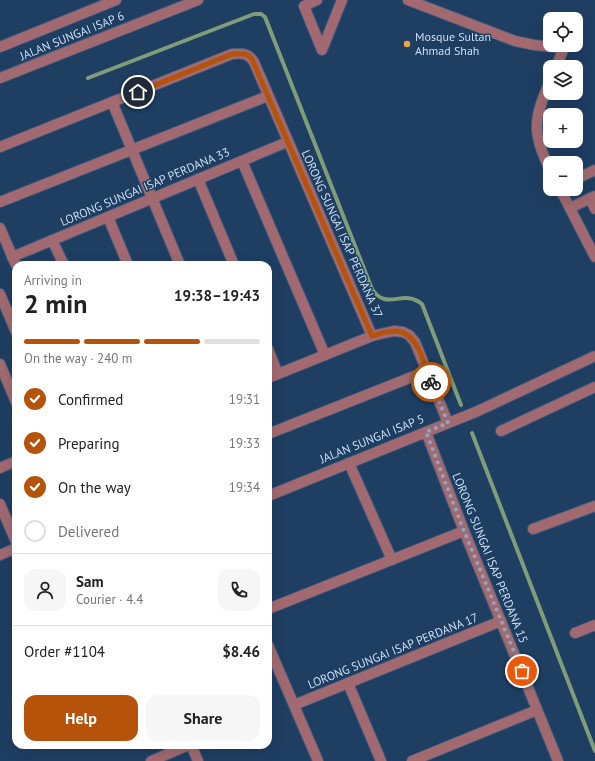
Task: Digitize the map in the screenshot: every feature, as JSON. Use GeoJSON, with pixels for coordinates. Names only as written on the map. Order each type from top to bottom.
{"type":"FeatureCollection","features":[{"type":"Feature","properties":{"kind":"street"},"geometry":{"type":"LineString","coordinates":[[0,47],[116,0]]}},
{"type":"Feature","properties":{"kind":"street","name":"JALAN SUNGAI ISAP 6"},"geometry":{"type":"LineString","coordinates":[[0,78],[198,0]]}},
{"type":"Feature","properties":{"kind":"street"},"geometry":{"type":"LineString","coordinates":[[317,0],[304,6],[322,50],[342,0]]}},
{"type":"Feature","properties":{"kind":"street"},"geometry":{"type":"LineString","coordinates":[[408,0],[515,41],[543,46]]}},
{"type":"Feature","properties":{"kind":"street","name":"LORONG SUNGAI ISAP PERDANA 37"},"geometry":{"type":"LineString","coordinates":[[0,147],[239,53],[251,57],[372,336]]}},
{"type":"Feature","properties":{"kind":"street"},"geometry":{"type":"LineString","coordinates":[[0,202],[268,96]]}},
{"type":"Feature","properties":{"kind":"street"},"geometry":{"type":"LineString","coordinates":[[543,99],[539,109],[536,126],[540,148],[544,156]]}},
{"type":"Feature","properties":{"kind":"street"},"geometry":{"type":"LineString","coordinates":[[112,102],[178,261]]}},
{"type":"Feature","properties":{"kind":"street","name":"LORONG SUNGAI ISAP PERDANA 33"},"geometry":{"type":"LineString","coordinates":[[14,261],[52,240],[287,142]]}},
{"type":"Feature","properties":{"kind":"street"},"geometry":{"type":"LineString","coordinates":[[242,161],[325,355]]}},
{"type":"Feature","properties":{"kind":"street"},"geometry":{"type":"LineString","coordinates":[[583,176],[595,170]]}},
{"type":"Feature","properties":{"kind":"street"},"geometry":{"type":"LineString","coordinates":[[198,179],[232,261]]}},
{"type":"Feature","properties":{"kind":"street"},"geometry":{"type":"LineString","coordinates":[[564,196],[595,257]]}},
{"type":"Feature","properties":{"kind":"street"},"geometry":{"type":"LineString","coordinates":[[570,208],[592,197],[595,209]]}},
{"type":"Feature","properties":{"kind":"street"},"geometry":{"type":"LineString","coordinates":[[108,217],[126,261]]}},
{"type":"Feature","properties":{"kind":"street"},"geometry":{"type":"LineString","coordinates":[[0,228],[14,261]]}},
{"type":"Feature","properties":{"kind":"street"},"geometry":{"type":"LineString","coordinates":[[52,240],[62,261]]}},
{"type":"Feature","properties":{"kind":"street"},"geometry":{"type":"LineString","coordinates":[[0,294],[12,322]]}},
{"type":"Feature","properties":{"kind":"street"},"geometry":{"type":"LineString","coordinates":[[272,376],[372,336],[394,331],[403,332],[409,335],[415,342],[448,423]]}},
{"type":"Feature","properties":{"kind":"street","name":"JALAN SUNGAI ISAP 5"},"geometry":{"type":"LineString","coordinates":[[272,494],[478,411],[595,356]]}},
{"type":"Feature","properties":{"kind":"street"},"geometry":{"type":"LineString","coordinates":[[272,359],[278,374]]}},
{"type":"Feature","properties":{"kind":"street"},"geometry":{"type":"LineString","coordinates":[[0,364],[12,392]]}},
{"type":"Feature","properties":{"kind":"street"},"geometry":{"type":"LineString","coordinates":[[272,432],[427,371]]}},
{"type":"Feature","properties":{"kind":"street"},"geometry":{"type":"LineString","coordinates":[[501,431],[595,387]]}},
{"type":"Feature","properties":{"kind":"street","name":"LORONG SUNGAI ISAP PERDANA 15"},"geometry":{"type":"LineString","coordinates":[[426,432],[464,531],[558,761]]}},
{"type":"Feature","properties":{"kind":"street"},"geometry":{"type":"LineString","coordinates":[[0,468],[12,463]]}},
{"type":"Feature","properties":{"kind":"street"},"geometry":{"type":"LineString","coordinates":[[349,463],[392,560]]}},
{"type":"Feature","properties":{"kind":"street"},"geometry":{"type":"LineString","coordinates":[[0,504],[12,532]]}},
{"type":"Feature","properties":{"kind":"street"},"geometry":{"type":"LineString","coordinates":[[533,529],[595,506]]}},
{"type":"Feature","properties":{"kind":"street"},"geometry":{"type":"LineString","coordinates":[[272,607],[464,531]]}},
{"type":"Feature","properties":{"kind":"street"},"geometry":{"type":"LineString","coordinates":[[0,555],[12,550]]}},
{"type":"Feature","properties":{"kind":"street","name":"LORONG SUNGAI ISAP PERDANA 17"},"geometry":{"type":"LineString","coordinates":[[294,705],[501,621]]}},
{"type":"Feature","properties":{"kind":"street"},"geometry":{"type":"LineString","coordinates":[[575,633],[595,625]]}},
{"type":"Feature","properties":{"kind":"street"},"geometry":{"type":"LineString","coordinates":[[272,653],[318,761]]}},
{"type":"Feature","properties":{"kind":"street"},"geometry":{"type":"LineString","coordinates":[[348,683],[381,761]]}},
{"type":"Feature","properties":{"kind":"street"},"geometry":{"type":"LineString","coordinates":[[412,761],[537,710]]}},
{"type":"Feature","properties":{"kind":"street"},"geometry":{"type":"LineString","coordinates":[[151,761],[180,749]]}},
{"type":"Feature","properties":{"kind":"street"},"geometry":{"type":"LineString","coordinates":[[192,749],[198,761]]}},
{"type":"Feature","properties":{"kind":"waterway"},"geometry":{"type":"LineString","coordinates":[[88,78],[254,14],[261,14],[265,17],[372,289],[383,299],[389,300],[408,298],[422,304],[461,405]]}},
{"type":"Feature","properties":{"kind":"waterway"},"geometry":{"type":"LineString","coordinates":[[472,433],[595,751]]}},
{"type":"Feature","properties":{"kind":"way so far"},"geometry":{"type":"LineString","coordinates":[[431,382],[448,423],[426,432],[464,531],[522,671]]}},
{"type":"Feature","properties":{"kind":"place","name":"Mosque Sultan Ahmad Shah"},"geometry":{"type":"Point","coordinates":[407,44]}},
{"type":"Feature","properties":{"kind":"route"},"geometry":{"type":"LineString","coordinates":[[138,92],[232,54],[239,53],[251,57],[372,336],[394,331],[403,332],[409,335],[415,342],[431,382]]}}]}
